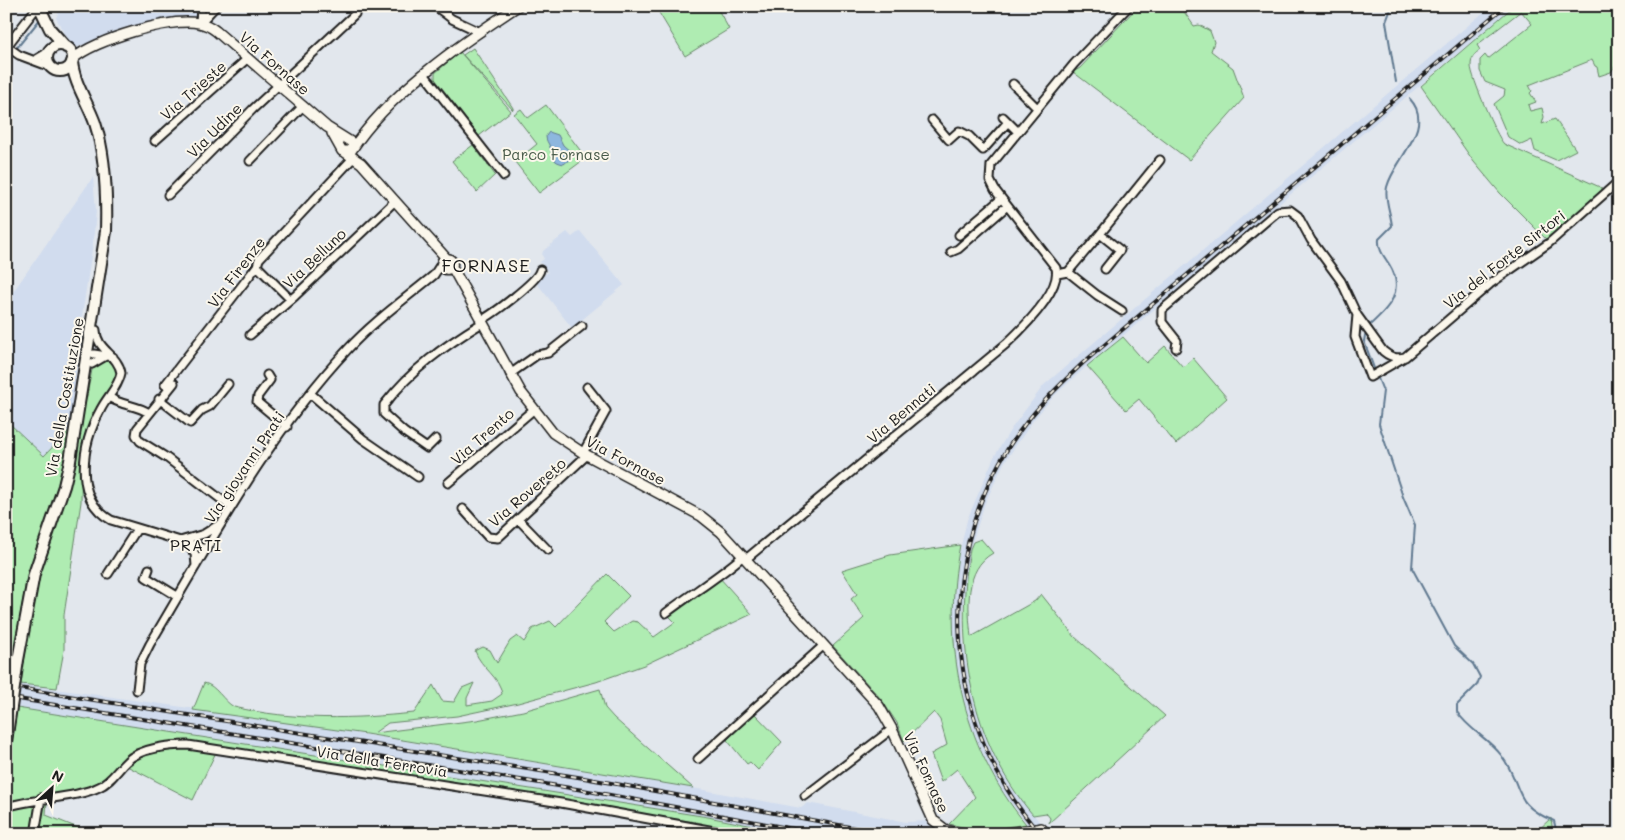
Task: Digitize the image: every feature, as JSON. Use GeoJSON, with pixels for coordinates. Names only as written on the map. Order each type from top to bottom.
{"type":"FeatureCollection","features":[{"type":"Feature","properties":{"kind":"main road"},"geometry":{"type":"LineString","coordinates":[[40,8],[49,25],[67,48],[73,60],[66,69],[55,69]]}},
{"type":"Feature","properties":{"kind":"main road"},"geometry":{"type":"LineString","coordinates":[[49,25],[51,50],[48,58],[55,69],[79,86]]}},
{"type":"Feature","properties":{"kind":"main road"},"geometry":{"type":"LineString","coordinates":[[51,50],[60,46],[67,48]]}},
{"type":"Feature","properties":{"kind":"main road","name":"Via della Costituzione"},"geometry":{"type":"LineString","coordinates":[[6,740],[31,585],[64,486],[91,353],[106,231],[106,194],[95,126],[79,86],[73,60]]}},
{"type":"Feature","properties":{"kind":"main road"},"geometry":{"type":"LineString","coordinates":[[96,330],[100,300],[97,292]]}},
{"type":"Feature","properties":{"kind":"street"},"geometry":{"type":"LineString","coordinates":[[200,6],[200,23]]}},
{"type":"Feature","properties":{"kind":"street"},"geometry":{"type":"LineString","coordinates":[[73,60],[87,50],[136,31],[174,24],[200,23],[216,6]]}},
{"type":"Feature","properties":{"kind":"street"},"geometry":{"type":"LineString","coordinates":[[435,6],[452,19],[480,32]]}},
{"type":"Feature","properties":{"kind":"street"},"geometry":{"type":"LineString","coordinates":[[350,149],[364,132],[424,74],[518,6]]}},
{"type":"Feature","properties":{"kind":"street"},"geometry":{"type":"LineString","coordinates":[[1129,6],[1074,64],[993,160],[990,180],[1001,199],[1054,263],[1058,274],[1068,272],[1160,160]]}},
{"type":"Feature","properties":{"kind":"street"},"geometry":{"type":"LineString","coordinates":[[40,8],[7,47],[20,55],[55,69]]}},
{"type":"Feature","properties":{"kind":"street","name":"Via Udine"},"geometry":{"type":"LineString","coordinates":[[168,195],[279,85],[355,14]]}},
{"type":"Feature","properties":{"kind":"street","name":"Via Fornase"},"geometry":{"type":"LineString","coordinates":[[200,23],[216,31],[327,127],[350,149],[437,248],[510,374],[533,410],[554,432],[585,454],[708,520],[744,557],[879,706],[892,729],[933,820],[946,830],[965,834]]}},
{"type":"Feature","properties":{"kind":"street"},"geometry":{"type":"LineString","coordinates":[[67,48],[87,50]]}},
{"type":"Feature","properties":{"kind":"street"},"geometry":{"type":"LineString","coordinates":[[36,60],[51,50]]}},
{"type":"Feature","properties":{"kind":"street","name":"Via Trieste"},"geometry":{"type":"LineString","coordinates":[[155,141],[248,58]]}},
{"type":"Feature","properties":{"kind":"street"},"geometry":{"type":"LineString","coordinates":[[424,74],[504,176]]}},
{"type":"Feature","properties":{"kind":"street"},"geometry":{"type":"LineString","coordinates":[[1013,84],[1037,108]]}},
{"type":"Feature","properties":{"kind":"street"},"geometry":{"type":"LineString","coordinates":[[250,161],[303,106]]}},
{"type":"Feature","properties":{"kind":"street"},"geometry":{"type":"LineString","coordinates":[[983,150],[1005,119],[1017,131]]}},
{"type":"Feature","properties":{"kind":"street"},"geometry":{"type":"LineString","coordinates":[[932,120],[949,140],[959,131],[969,136],[993,160]]}},
{"type":"Feature","properties":{"kind":"street","name":"Via Firenze"},"geometry":{"type":"LineString","coordinates":[[165,384],[257,266],[259,259],[350,149]]}},
{"type":"Feature","properties":{"kind":"street","name":"Via del Forte Sirtori"},"geometry":{"type":"LineString","coordinates":[[1357,315],[1355,337],[1375,375],[1405,357],[1490,284],[1549,244],[1619,181]]}},
{"type":"Feature","properties":{"kind":"street"},"geometry":{"type":"LineString","coordinates":[[959,236],[1001,199]]}},
{"type":"Feature","properties":{"kind":"street","name":"Via Belluno"},"geometry":{"type":"LineString","coordinates":[[250,334],[394,201]]}},
{"type":"Feature","properties":{"kind":"street"},"geometry":{"type":"LineString","coordinates":[[951,252],[958,249],[1007,206]]}},
{"type":"Feature","properties":{"kind":"street","name":"Via del Forte Sirtori"},"geometry":{"type":"LineString","coordinates":[[1176,348],[1177,341],[1162,322],[1162,310],[1269,216],[1281,210],[1290,210],[1298,216],[1311,240],[1340,281],[1357,315],[1388,356],[1405,357]]}},
{"type":"Feature","properties":{"kind":"street"},"geometry":{"type":"LineString","coordinates":[[1100,234],[1120,250],[1104,269]]}},
{"type":"Feature","properties":{"kind":"street","name":"Via giovanni Prati"},"geometry":{"type":"LineString","coordinates":[[137,690],[140,664],[177,596],[231,507],[287,426],[311,394],[356,341],[446,265]]}},
{"type":"Feature","properties":{"kind":"street"},"geometry":{"type":"LineString","coordinates":[[257,266],[290,299]]}},
{"type":"Feature","properties":{"kind":"street"},"geometry":{"type":"LineString","coordinates":[[436,439],[427,448],[395,425],[384,414],[383,408],[433,354],[481,322],[531,283],[539,275],[540,270]]}},
{"type":"Feature","properties":{"kind":"street"},"geometry":{"type":"LineString","coordinates":[[1068,272],[1097,295],[1122,311]]}},
{"type":"Feature","properties":{"kind":"street","name":"Via Bennati"},"geometry":{"type":"LineString","coordinates":[[744,557],[1013,337],[1044,301],[1053,287],[1058,274]]}},
{"type":"Feature","properties":{"kind":"street"},"geometry":{"type":"LineString","coordinates":[[510,374],[537,355],[548,353],[582,326]]}},
{"type":"Feature","properties":{"kind":"street"},"geometry":{"type":"LineString","coordinates":[[96,330],[97,340],[104,354]]}},
{"type":"Feature","properties":{"kind":"street"},"geometry":{"type":"LineString","coordinates":[[91,353],[104,354]]}},
{"type":"Feature","properties":{"kind":"street"},"geometry":{"type":"LineString","coordinates":[[91,353],[113,357],[119,363],[122,372],[96,419],[90,434],[85,473],[86,491],[94,508],[102,515],[137,528],[179,541],[189,542],[207,549]]}},
{"type":"Feature","properties":{"kind":"street"},"geometry":{"type":"LineString","coordinates":[[267,375],[270,380],[258,396],[258,402],[287,426]]}},
{"type":"Feature","properties":{"kind":"street"},"geometry":{"type":"LineString","coordinates":[[174,383],[137,429],[136,435],[140,441],[167,458],[231,507]]}},
{"type":"Feature","properties":{"kind":"street"},"geometry":{"type":"LineString","coordinates":[[160,400],[190,423],[202,410],[210,406],[228,384]]}},
{"type":"Feature","properties":{"kind":"street","name":"Via Rovereto"},"geometry":{"type":"LineString","coordinates":[[463,509],[492,539],[498,538],[519,520],[585,454],[606,412],[587,387]]}},
{"type":"Feature","properties":{"kind":"street"},"geometry":{"type":"LineString","coordinates":[[311,394],[363,439],[418,477]]}},
{"type":"Feature","properties":{"kind":"street"},"geometry":{"type":"LineString","coordinates":[[109,397],[116,401],[139,406],[149,413]]}},
{"type":"Feature","properties":{"kind":"street","name":"Via Trento"},"geometry":{"type":"LineString","coordinates":[[448,483],[533,410]]}},
{"type":"Feature","properties":{"kind":"street"},"geometry":{"type":"LineString","coordinates":[[189,542],[224,520]]}},
{"type":"Feature","properties":{"kind":"street"},"geometry":{"type":"LineString","coordinates":[[519,520],[548,550]]}},
{"type":"Feature","properties":{"kind":"street"},"geometry":{"type":"LineString","coordinates":[[108,574],[137,528]]}},
{"type":"Feature","properties":{"kind":"street"},"geometry":{"type":"LineString","coordinates":[[189,542],[195,554],[196,566]]}},
{"type":"Feature","properties":{"kind":"street"},"geometry":{"type":"LineString","coordinates":[[666,613],[744,557]]}},
{"type":"Feature","properties":{"kind":"street"},"geometry":{"type":"LineString","coordinates":[[149,569],[146,577],[177,596]]}},
{"type":"Feature","properties":{"kind":"street"},"geometry":{"type":"LineString","coordinates":[[698,759],[824,645]]}},
{"type":"Feature","properties":{"kind":"street","name":"Via Fornase"},"geometry":{"type":"LineString","coordinates":[[805,796],[892,729]]}},
{"type":"Feature","properties":{"kind":"street","name":"Via della Ferrovia"},"geometry":{"type":"LineString","coordinates":[[6,807],[41,798],[98,788],[111,780],[127,760],[136,755],[173,745],[188,745],[552,802],[731,834]]}},
{"type":"Feature","properties":{"kind":"street"},"geometry":{"type":"LineString","coordinates":[[35,834],[41,798]]}},
{"type":"Feature","properties":{"kind":"street"},"geometry":{"type":"LineString","coordinates":[[1002,834],[1040,831],[1055,834]]}},
{"type":"Feature","properties":{"kind":"shaded area"},"geometry":{"type":"Polygon","coordinates":[[[61,6],[199,6],[194,18],[177,18],[127,27],[78,47],[72,46],[56,18],[61,6]]]}},
{"type":"Feature","properties":{"kind":"shaded area"},"geometry":{"type":"Polygon","coordinates":[[[1491,6],[1514,6],[1087,366],[1054,396],[1035,418],[1004,463],[985,503],[970,549],[963,607],[963,636],[967,668],[981,722],[1010,785],[1049,834],[1035,834],[999,788],[977,742],[967,715],[955,662],[952,627],[956,567],[967,520],[994,457],[1011,429],[1044,385],[1491,6]]]}},
{"type":"Feature","properties":{"kind":"shaded area"},"geometry":{"type":"Polygon","coordinates":[[[93,177],[96,211],[79,336],[71,428],[44,456],[6,421],[6,302],[93,177]]]}},
{"type":"Feature","properties":{"kind":"shaded area"},"geometry":{"type":"Polygon","coordinates":[[[580,231],[624,285],[572,328],[536,282],[548,272],[540,262],[544,259],[543,251],[567,232],[572,237],[580,231]]]}},
{"type":"Feature","properties":{"kind":"shaded area"},"geometry":{"type":"Polygon","coordinates":[[[6,680],[9,681],[7,691],[18,693],[20,684],[275,720],[693,788],[801,808],[808,803],[906,822],[927,821],[939,834],[794,834],[708,817],[6,706],[6,680]]]}},
{"type":"Feature","properties":{"kind":"green space"},"geometry":{"type":"Polygon","coordinates":[[[655,6],[716,6],[729,29],[685,56],[655,6]]]}},
{"type":"Feature","properties":{"kind":"green space"},"geometry":{"type":"Polygon","coordinates":[[[1138,6],[1180,6],[1194,26],[1199,25],[1210,31],[1214,42],[1211,51],[1233,68],[1244,98],[1189,160],[1073,72],[1080,68],[1138,6]]]}},
{"type":"Feature","properties":{"kind":"green space"},"geometry":{"type":"Polygon","coordinates":[[[1514,6],[1619,6],[1619,64],[1618,62],[1611,72],[1599,76],[1597,67],[1592,60],[1529,85],[1532,91],[1530,93],[1536,102],[1528,105],[1530,111],[1542,108],[1544,117],[1542,124],[1555,119],[1576,150],[1556,160],[1535,151],[1532,140],[1521,145],[1508,137],[1494,104],[1504,96],[1505,90],[1485,82],[1480,71],[1480,60],[1485,55],[1488,59],[1532,24],[1521,11],[1477,45],[1480,50],[1472,61],[1472,72],[1479,93],[1495,130],[1504,144],[1602,188],[1602,191],[1551,240],[1546,239],[1500,193],[1474,162],[1421,86],[1514,6]]]}},
{"type":"Feature","properties":{"kind":"green space"},"geometry":{"type":"Polygon","coordinates":[[[473,48],[513,108],[513,110],[463,55],[473,48]]]}},
{"type":"Feature","properties":{"kind":"green space"},"geometry":{"type":"Polygon","coordinates":[[[460,52],[511,111],[479,136],[435,79],[435,73],[460,52]]]}},
{"type":"Feature","properties":{"kind":"green space","name":"Parco Fornase"},"geometry":{"type":"Polygon","coordinates":[[[546,105],[586,158],[539,193],[515,162],[537,144],[514,114],[521,109],[528,118],[546,105]]]}},
{"type":"Feature","properties":{"kind":"green space"},"geometry":{"type":"Polygon","coordinates":[[[473,145],[495,175],[477,192],[452,161],[473,145]]]}},
{"type":"Feature","properties":{"kind":"green space"},"geometry":{"type":"Polygon","coordinates":[[[1123,337],[1146,363],[1165,346],[1183,367],[1193,358],[1227,398],[1176,444],[1139,399],[1126,410],[1087,366],[1123,337]]]}},
{"type":"Feature","properties":{"kind":"green space"},"geometry":{"type":"Polygon","coordinates":[[[105,359],[116,365],[117,376],[87,431],[82,452],[81,502],[64,615],[64,650],[57,688],[20,684],[39,578],[67,491],[92,370],[97,362],[105,359]]]}},
{"type":"Feature","properties":{"kind":"green space"},"geometry":{"type":"Polygon","coordinates":[[[10,424],[44,456],[71,428],[58,485],[26,581],[9,681],[6,680],[6,429],[10,424]]]}},
{"type":"Feature","properties":{"kind":"green space"},"geometry":{"type":"Polygon","coordinates":[[[981,539],[993,553],[977,569],[970,590],[969,614],[971,637],[1035,601],[1041,594],[1075,637],[1165,716],[1049,823],[1050,818],[1046,813],[1033,815],[1012,786],[994,755],[981,723],[972,689],[966,655],[964,619],[966,584],[970,549],[973,542],[981,539]]]}},
{"type":"Feature","properties":{"kind":"green space"},"geometry":{"type":"Polygon","coordinates":[[[960,545],[953,619],[955,656],[961,692],[972,727],[986,761],[1004,794],[1026,824],[981,831],[949,824],[975,797],[957,769],[941,782],[931,754],[947,745],[940,720],[934,712],[904,741],[897,723],[881,699],[833,646],[864,618],[851,599],[857,594],[842,570],[890,555],[960,545]]]}},
{"type":"Feature","properties":{"kind":"green space"},"geometry":{"type":"Polygon","coordinates":[[[607,574],[629,596],[604,622],[614,632],[632,621],[638,622],[654,637],[675,622],[667,614],[719,577],[752,614],[644,665],[596,682],[518,703],[457,716],[388,723],[374,733],[477,720],[523,711],[600,689],[605,708],[614,718],[693,788],[366,734],[193,710],[204,683],[216,690],[234,707],[256,712],[301,717],[369,717],[414,713],[433,685],[442,701],[454,702],[462,688],[474,683],[467,698],[467,705],[492,701],[502,694],[501,688],[475,651],[483,647],[490,650],[497,663],[510,641],[517,636],[524,642],[532,629],[550,621],[556,627],[607,574]]]}},
{"type":"Feature","properties":{"kind":"green space"},"geometry":{"type":"Polygon","coordinates":[[[17,708],[708,817],[794,834],[696,834],[702,828],[702,823],[218,748],[193,800],[123,764],[108,779],[99,784],[79,792],[47,800],[46,815],[93,834],[6,834],[6,783],[17,708]]]}},
{"type":"Feature","properties":{"kind":"green space"},"geometry":{"type":"Polygon","coordinates":[[[754,713],[782,742],[758,770],[750,762],[747,764],[727,740],[754,713]]]}},
{"type":"Feature","properties":{"kind":"green space"},"geometry":{"type":"Polygon","coordinates":[[[1551,818],[1553,834],[1534,834],[1551,818]]]}},
{"type":"Feature","properties":{"kind":"water"},"geometry":{"type":"Polygon","coordinates":[[[549,132],[558,135],[563,145],[572,153],[570,159],[564,164],[557,162],[554,158],[546,138],[549,132]]]}},
{"type":"Feature","properties":{"kind":"waterway"},"geometry":{"type":"LineString","coordinates":[[46,12],[51,6]]}},
{"type":"Feature","properties":{"kind":"waterway"},"geometry":{"type":"LineString","coordinates":[[1392,6],[1386,22],[1396,82]]}},
{"type":"Feature","properties":{"kind":"waterway"},"geometry":{"type":"LineString","coordinates":[[16,49],[41,18]]}},
{"type":"Feature","properties":{"kind":"waterway"},"geometry":{"type":"LineString","coordinates":[[6,62],[13,53]]}},
{"type":"Feature","properties":{"kind":"waterway"},"geometry":{"type":"LineString","coordinates":[[1370,325],[1389,305],[1395,290],[1394,274],[1381,252],[1379,239],[1392,226],[1387,201],[1387,187],[1391,176],[1416,132],[1417,110],[1410,99]]}},
{"type":"Feature","properties":{"kind":"waterway"},"geometry":{"type":"LineString","coordinates":[[1365,336],[1364,341],[1375,371]]}},
{"type":"Feature","properties":{"kind":"waterway"},"geometry":{"type":"LineString","coordinates":[[1377,376],[1383,391],[1379,424],[1403,497],[1415,525],[1412,568],[1454,646],[1473,664],[1480,677],[1477,685],[1457,705],[1457,712],[1467,724],[1501,755],[1524,801],[1540,815],[1554,821],[1557,834]]}},
{"type":"Feature","properties":{"kind":"railway"},"geometry":{"type":"LineString","coordinates":[[1040,834],[1008,791],[984,745],[968,695],[960,644],[960,593],[968,542],[985,492],[1010,445],[1044,402],[1083,363],[1505,6]]}},
{"type":"Feature","properties":{"kind":"railway"},"geometry":{"type":"LineString","coordinates":[[6,686],[584,778],[888,834]]}},
{"type":"Feature","properties":{"kind":"railway"},"geometry":{"type":"LineString","coordinates":[[6,697],[583,790],[821,834]]}},
{"type":"Feature","properties":{"kind":"district","name":"FORNASE"},"geometry":{"type":"Point","coordinates":[486,265]}},
{"type":"Feature","properties":{"kind":"district","name":"PRATI"},"geometry":{"type":"Point","coordinates":[196,544]}}]}
